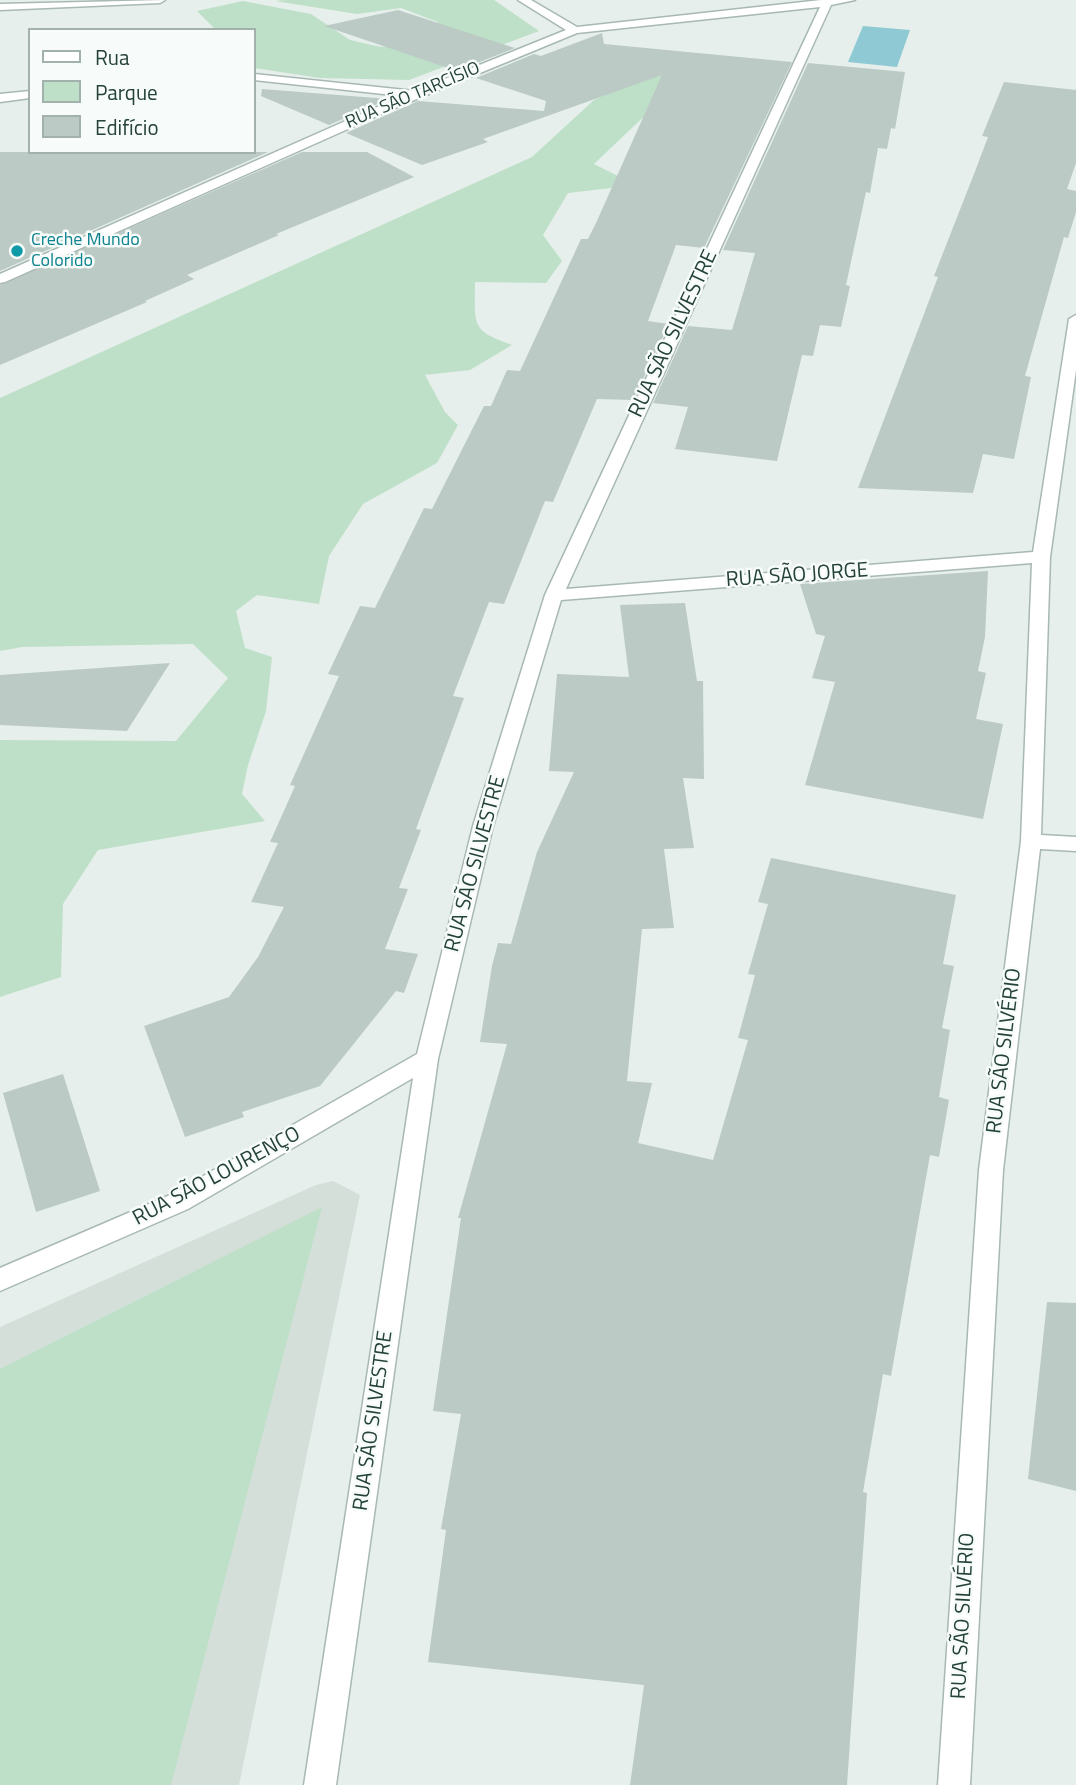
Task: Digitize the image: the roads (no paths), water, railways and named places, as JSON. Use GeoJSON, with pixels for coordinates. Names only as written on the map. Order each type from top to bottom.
{"type":"FeatureCollection","features":[{"type":"Feature","properties":{"kind":"street"},"geometry":{"type":"LineString","coordinates":[[0,7],[160,0]]}},
{"type":"Feature","properties":{"kind":"street"},"geometry":{"type":"LineString","coordinates":[[523,0],[575,30]]}},
{"type":"Feature","properties":{"kind":"street","name":"RUA SÃO TARCÍSIO"},"geometry":{"type":"LineString","coordinates":[[0,279],[416,94],[575,30],[850,0]]}},
{"type":"Feature","properties":{"kind":"street","name":"RUA SÃO SILVESTRE"},"geometry":{"type":"LineString","coordinates":[[320,1785],[427,1059],[484,826],[554,595],[828,1]]}},
{"type":"Feature","properties":{"kind":"street"},"geometry":{"type":"LineString","coordinates":[[256,77],[416,94]]}},
{"type":"Feature","properties":{"kind":"street"},"geometry":{"type":"LineString","coordinates":[[1,98],[28,94]]}},
{"type":"Feature","properties":{"kind":"street","name":"RUA SÃO SILVÉRIO"},"geometry":{"type":"LineString","coordinates":[[954,1785],[991,1170],[1031,841],[1041,557],[1076,319]]}},
{"type":"Feature","properties":{"kind":"street","name":"RUA SÃO JORGE"},"geometry":{"type":"LineString","coordinates":[[554,595],[1041,557]]}},
{"type":"Feature","properties":{"kind":"street"},"geometry":{"type":"LineString","coordinates":[[1031,841],[1076,844]]}},
{"type":"Feature","properties":{"kind":"street","name":"RUA SÃO LOURENÇO"},"geometry":{"type":"LineString","coordinates":[[0,1280],[179,1202],[427,1059]]}},
{"type":"Feature","properties":{"kind":"water"},"geometry":{"type":"Polygon","coordinates":[[[863,26],[910,30],[897,67],[848,62],[863,26]]]}},
{"type":"Feature","properties":{"kind":"place","name":"Creche Mundo Colorido"},"geometry":{"type":"Point","coordinates":[17,251]}}]}
